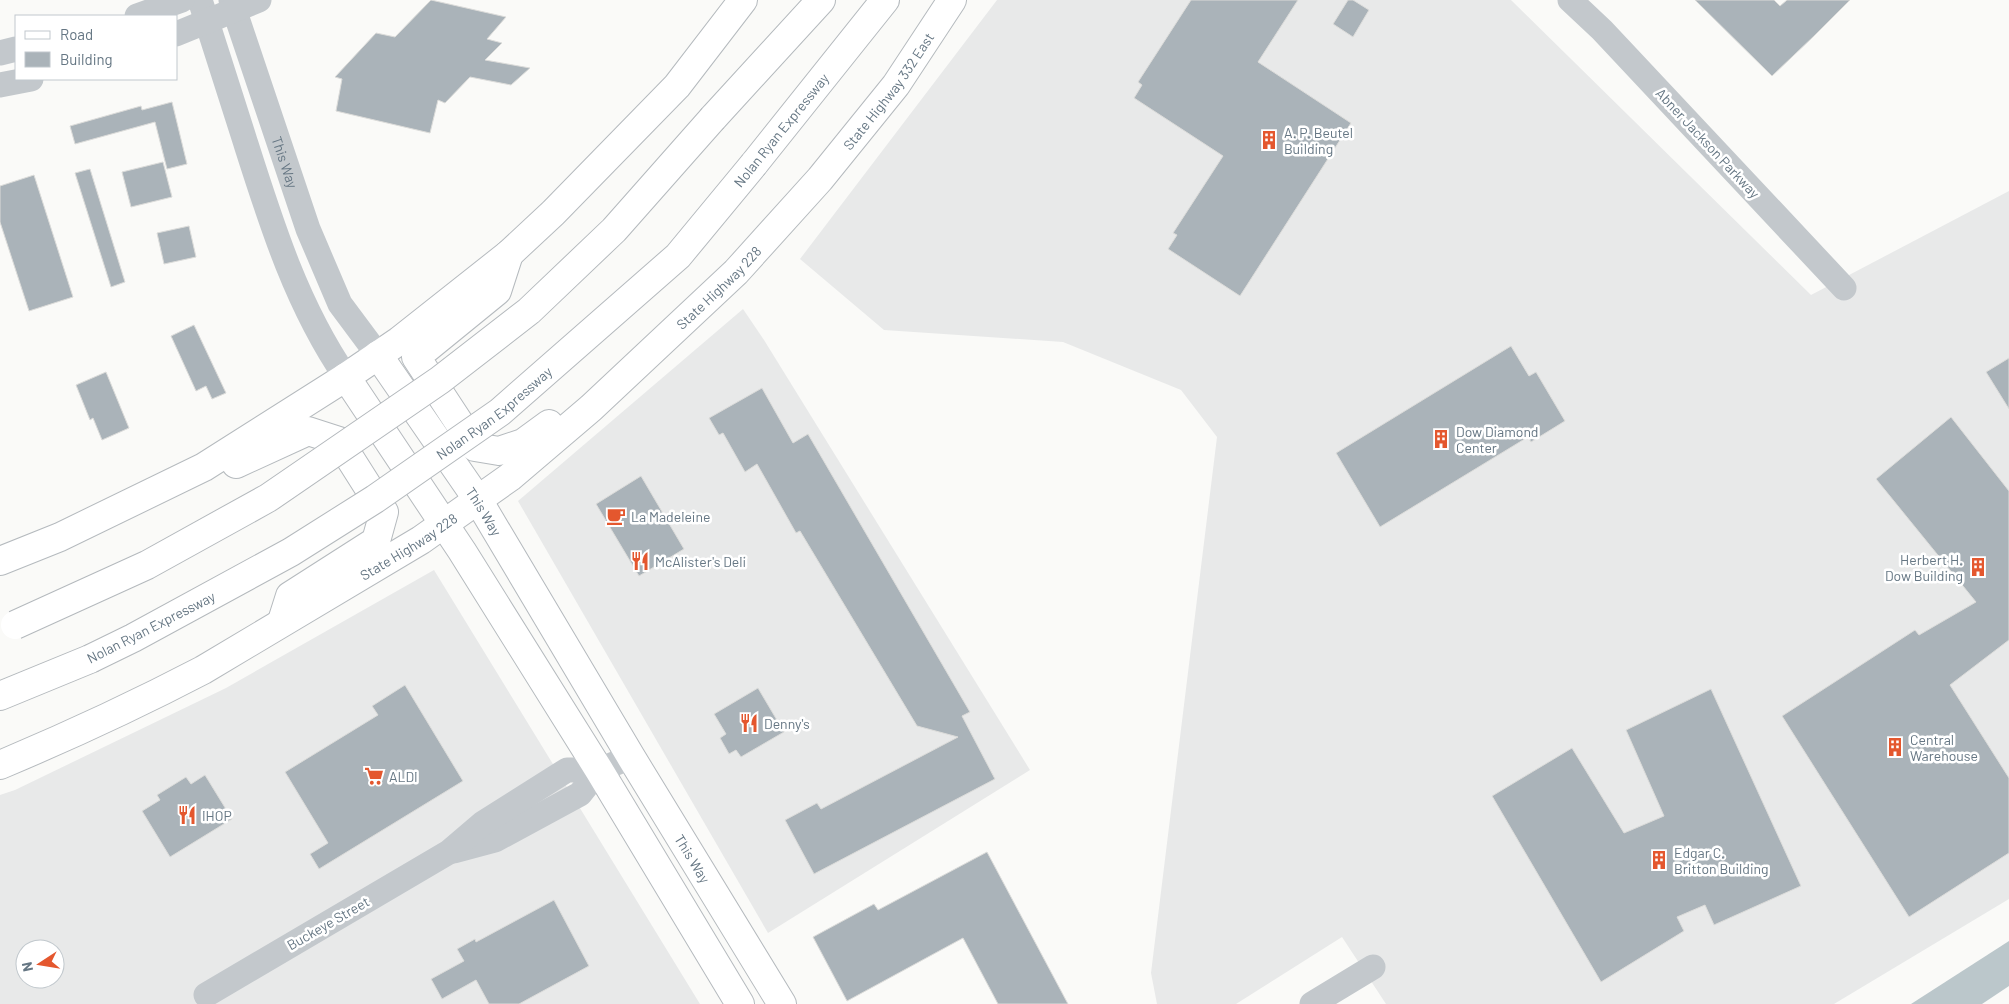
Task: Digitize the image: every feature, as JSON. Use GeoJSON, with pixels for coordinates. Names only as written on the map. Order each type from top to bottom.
{"type":"FeatureCollection","features":[{"type":"Feature","properties":{"kind":"main road"},"geometry":{"type":"LineString","coordinates":[[0,561],[60,537],[204,467],[346,377],[437,311],[508,254],[553,213],[677,86],[743,0]]}},
{"type":"Feature","properties":{"kind":"main road"},"geometry":{"type":"LineString","coordinates":[[7,628],[146,565],[268,498],[440,380],[529,311],[614,230],[820,0]]}},
{"type":"Feature","properties":{"kind":"main road","name":"Nolan Ryan Expressway"},"geometry":{"type":"LineString","coordinates":[[0,696],[90,660],[291,552],[375,499],[500,412],[678,256],[885,0]]}},
{"type":"Feature","properties":{"kind":"main road","name":"State Highway 332 East"},"geometry":{"type":"LineString","coordinates":[[820,179],[896,85],[952,0]]}},
{"type":"Feature","properties":{"kind":"main road","name":"State Highway 228"},"geometry":{"type":"LineString","coordinates":[[0,765],[89,727],[167,690],[421,540],[478,500],[510,477],[591,408],[736,272],[820,179]]}},
{"type":"Feature","properties":{"kind":"main road"},"geometry":{"type":"LineString","coordinates":[[508,254],[497,291],[416,356],[475,447],[499,451],[523,443],[568,409],[591,408]]}},
{"type":"Feature","properties":{"kind":"main road","name":"This Way"},"geometry":{"type":"LineString","coordinates":[[378,355],[478,500],[631,757],[782,1004]]}},
{"type":"Feature","properties":{"kind":"main road"},"geometry":{"type":"LineString","coordinates":[[346,377],[444,523],[600,770],[740,1004]]}},
{"type":"Feature","properties":{"kind":"main road"},"geometry":{"type":"LineString","coordinates":[[204,467],[223,469],[308,430],[339,441],[384,512],[376,541],[290,596],[282,622]]}},
{"type":"Feature","properties":{"kind":"street"},"geometry":{"type":"LineString","coordinates":[[140,15],[182,0]]}},
{"type":"Feature","properties":{"kind":"street"},"geometry":{"type":"LineString","coordinates":[[178,32],[204,11],[259,0]]}},
{"type":"Feature","properties":{"kind":"street","name":"Abner Jackson Parkway"},"geometry":{"type":"LineString","coordinates":[[1570,0],[1602,30],[1844,288]]}},
{"type":"Feature","properties":{"kind":"street","name":"This Way"},"geometry":{"type":"LineString","coordinates":[[233,6],[308,229],[340,304],[378,355]]}},
{"type":"Feature","properties":{"kind":"street"},"geometry":{"type":"LineString","coordinates":[[204,11],[260,189],[289,268],[304,305],[326,347],[346,377]]}},
{"type":"Feature","properties":{"kind":"street"},"geometry":{"type":"LineString","coordinates":[[0,52],[15,49]]}},
{"type":"Feature","properties":{"kind":"street"},"geometry":{"type":"LineString","coordinates":[[0,85],[26,80]]}},
{"type":"Feature","properties":{"kind":"street","name":"Buckeye Street"},"geometry":{"type":"LineString","coordinates":[[206,995],[449,852],[483,822],[567,770],[600,770],[631,757]]}},
{"type":"Feature","properties":{"kind":"street"},"geometry":{"type":"LineString","coordinates":[[1312,1004],[1373,967]]}},
{"type":"Feature","properties":{"kind":"shaded area"},"geometry":{"type":"Polygon","coordinates":[[[997,0],[1511,0],[1811,295],[2009,191],[2009,899],[1834,1004],[1386,1004],[1342,937],[1236,1004],[1157,1004],[1151,973],[1217,437],[1181,390],[1063,342],[884,330],[800,259],[997,0]]]}},
{"type":"Feature","properties":{"kind":"shaded area"},"geometry":{"type":"Polygon","coordinates":[[[743,309],[1030,770],[768,933],[518,501],[743,309]]]}},
{"type":"Feature","properties":{"kind":"shaded area"},"geometry":{"type":"Polygon","coordinates":[[[434,570],[700,1004],[0,1004],[0,795],[15,790],[226,688],[434,570]]]}},
{"type":"Feature","properties":{"kind":"shaded area"},"geometry":{"type":"Polygon","coordinates":[[[2009,941],[2009,986],[1982,1004],[1911,1004],[2009,941]]]}},
{"type":"Feature","properties":{"kind":"building"},"geometry":{"type":"Polygon","coordinates":[[[431,0],[506,17],[487,39],[502,43],[485,60],[530,68],[511,85],[470,77],[445,103],[438,100],[430,133],[336,111],[342,79],[335,77],[376,33],[395,37],[431,0]]]}},
{"type":"Feature","properties":{"kind":"building","name":"A. P. Beutel Building"},"geometry":{"type":"Polygon","coordinates":[[[1191,0],[1298,0],[1258,62],[1351,123],[1240,296],[1168,249],[1177,235],[1173,233],[1223,156],[1134,98],[1142,85],[1138,82],[1191,0]]]}},
{"type":"Feature","properties":{"kind":"building"},"geometry":{"type":"Polygon","coordinates":[[[1348,0],[1353,0],[1369,10],[1353,37],[1333,24],[1348,0]]]}},
{"type":"Feature","properties":{"kind":"building"},"geometry":{"type":"Polygon","coordinates":[[[1695,0],[1774,0],[1780,6],[1787,0],[1850,0],[1772,76],[1695,0]]]}},
{"type":"Feature","properties":{"kind":"building"},"geometry":{"type":"Polygon","coordinates":[[[172,102],[187,164],[167,169],[155,122],[75,144],[70,126],[141,106],[142,110],[172,102]]]}},
{"type":"Feature","properties":{"kind":"building"},"geometry":{"type":"Polygon","coordinates":[[[163,162],[172,197],[131,207],[122,172],[163,162]]]}},
{"type":"Feature","properties":{"kind":"building"},"geometry":{"type":"Polygon","coordinates":[[[90,169],[125,282],[111,287],[75,173],[90,169]]]}},
{"type":"Feature","properties":{"kind":"building"},"geometry":{"type":"Polygon","coordinates":[[[34,175],[73,297],[29,311],[0,222],[0,186],[34,175]]]}},
{"type":"Feature","properties":{"kind":"building"},"geometry":{"type":"Polygon","coordinates":[[[189,226],[196,257],[164,264],[157,233],[189,226]]]}},
{"type":"Feature","properties":{"kind":"building"},"geometry":{"type":"Polygon","coordinates":[[[194,325],[226,393],[212,399],[206,386],[196,391],[171,336],[194,325]]]}},
{"type":"Feature","properties":{"kind":"building","name":"Dow Diamond Center"},"geometry":{"type":"Polygon","coordinates":[[[1511,346],[1529,376],[1536,372],[1565,421],[1531,442],[1528,437],[1380,527],[1336,453],[1511,346]]]}},
{"type":"Feature","properties":{"kind":"building"},"geometry":{"type":"Polygon","coordinates":[[[2009,358],[2009,409],[1986,372],[2009,358]]]}},
{"type":"Feature","properties":{"kind":"building"},"geometry":{"type":"Polygon","coordinates":[[[106,372],[129,428],[102,440],[93,418],[90,420],[76,385],[106,372]]]}},
{"type":"Feature","properties":{"kind":"building"},"geometry":{"type":"Polygon","coordinates":[[[762,388],[793,443],[808,434],[970,712],[962,716],[995,779],[814,874],[785,820],[817,803],[821,809],[958,737],[917,726],[800,531],[796,533],[757,464],[745,472],[723,433],[719,435],[709,418],[762,388]]]}},
{"type":"Feature","properties":{"kind":"building","name":"Central Warehouse"},"geometry":{"type":"Polygon","coordinates":[[[1951,417],[2009,491],[2009,640],[1950,685],[2009,778],[2009,853],[1909,917],[1782,716],[1915,630],[1919,635],[1976,602],[1876,479],[1951,417]]]}},
{"type":"Feature","properties":{"kind":"building"},"geometry":{"type":"Polygon","coordinates":[[[641,476],[684,549],[639,576],[596,504],[641,476]]]}},
{"type":"Feature","properties":{"kind":"building","name":"ALDI"},"geometry":{"type":"Polygon","coordinates":[[[405,685],[463,781],[319,869],[310,854],[328,843],[285,772],[378,715],[372,706],[405,685]]]}},
{"type":"Feature","properties":{"kind":"building","name":"Denny's"},"geometry":{"type":"Polygon","coordinates":[[[758,688],[784,732],[741,757],[736,750],[729,754],[720,738],[726,734],[714,714],[758,688]]]}},
{"type":"Feature","properties":{"kind":"building","name":"Edgar C. Britton Building"},"geometry":{"type":"Polygon","coordinates":[[[1711,689],[1801,886],[1714,925],[1705,905],[1677,917],[1684,931],[1601,982],[1492,796],[1572,748],[1624,833],[1664,816],[1626,730],[1711,689]]]}},
{"type":"Feature","properties":{"kind":"building","name":"IHOP"},"geometry":{"type":"Polygon","coordinates":[[[205,775],[232,819],[170,857],[142,811],[160,800],[157,795],[186,777],[191,784],[205,775]]]}},
{"type":"Feature","properties":{"kind":"building"},"geometry":{"type":"Polygon","coordinates":[[[987,852],[1068,1004],[998,1004],[963,938],[847,1001],[813,937],[874,904],[878,910],[987,852]]]}},
{"type":"Feature","properties":{"kind":"building"},"geometry":{"type":"Polygon","coordinates":[[[554,900],[589,966],[519,1004],[489,1004],[476,980],[442,999],[431,979],[464,961],[457,949],[475,939],[476,942],[554,900]]]}},
{"type":"Feature","properties":{"kind":"place","name":"A. P. Beutel Building"},"geometry":{"type":"Point","coordinates":[1269,140]}},
{"type":"Feature","properties":{"kind":"place","name":"Dow Diamond Center"},"geometry":{"type":"Point","coordinates":[1441,439]}},
{"type":"Feature","properties":{"kind":"place","name":"La Madeleine"},"geometry":{"type":"Point","coordinates":[616,516]}},
{"type":"Feature","properties":{"kind":"place","name":"McAlister's Deli"},"geometry":{"type":"Point","coordinates":[640,561]}},
{"type":"Feature","properties":{"kind":"place","name":"Herbert H. Dow Building"},"geometry":{"type":"Point","coordinates":[1978,567]}},
{"type":"Feature","properties":{"kind":"place","name":"Denny's"},"geometry":{"type":"Point","coordinates":[749,723]}},
{"type":"Feature","properties":{"kind":"place","name":"Central Warehouse"},"geometry":{"type":"Point","coordinates":[1895,747]}},
{"type":"Feature","properties":{"kind":"place","name":"ALDI"},"geometry":{"type":"Point","coordinates":[374,776]}},
{"type":"Feature","properties":{"kind":"place","name":"IHOP"},"geometry":{"type":"Point","coordinates":[187,815]}},
{"type":"Feature","properties":{"kind":"place","name":"Edgar C. Britton Building"},"geometry":{"type":"Point","coordinates":[1659,860]}}]}
